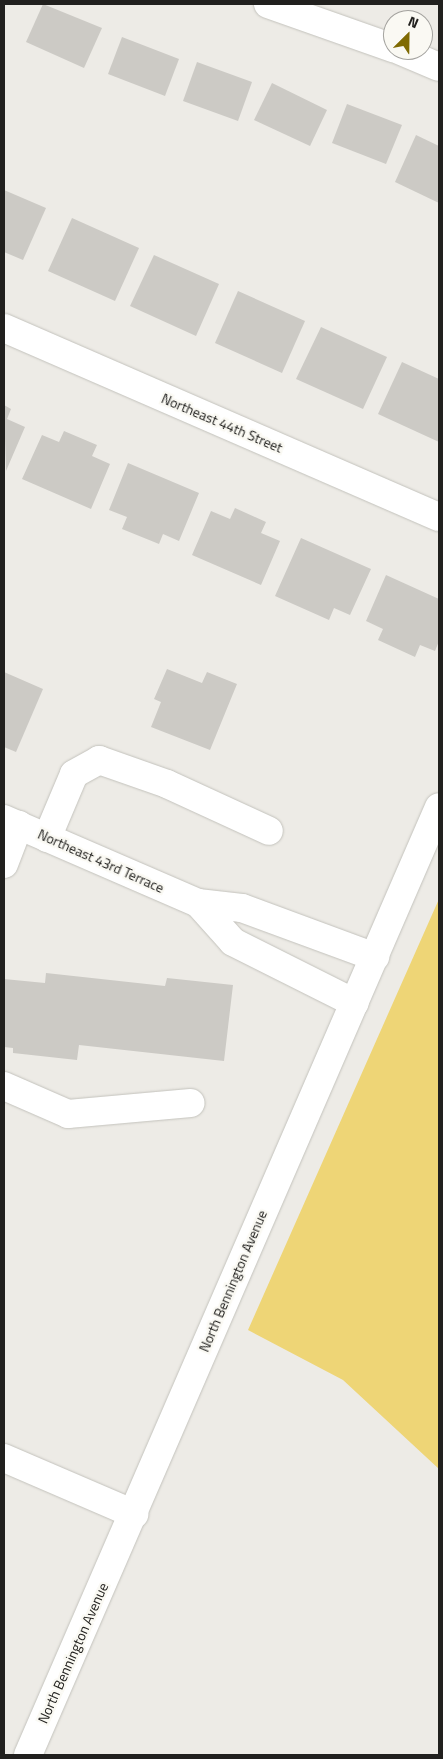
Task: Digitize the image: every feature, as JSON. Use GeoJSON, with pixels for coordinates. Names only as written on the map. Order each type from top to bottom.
{"type":"FeatureCollection","features":[{"type":"Feature","properties":{"kind":"street"},"geometry":{"type":"LineString","coordinates":[[268,4],[383,44]]}},
{"type":"Feature","properties":{"kind":"street"},"geometry":{"type":"LineString","coordinates":[[423,60],[439,67]]}},
{"type":"Feature","properties":{"kind":"street","name":"Northeast 44th Street"},"geometry":{"type":"LineString","coordinates":[[4,328],[439,517]]}},
{"type":"Feature","properties":{"kind":"street"},"geometry":{"type":"LineString","coordinates":[[47,838],[74,774],[100,760],[168,784],[269,831]]}},
{"type":"Feature","properties":{"kind":"street","name":"North Bennington Avenue"},"geometry":{"type":"LineString","coordinates":[[28,1755],[439,807]]}},
{"type":"Feature","properties":{"kind":"street"},"geometry":{"type":"LineString","coordinates":[[4,864],[11,822]]}},
{"type":"Feature","properties":{"kind":"street","name":"Northeast 43rd Terrace"},"geometry":{"type":"LineString","coordinates":[[11,822],[198,903],[242,908],[375,957]]}},
{"type":"Feature","properties":{"kind":"street","name":"Northeast 43rd Terrace"},"geometry":{"type":"LineString","coordinates":[[198,903],[233,942],[355,1003]]}},
{"type":"Feature","properties":{"kind":"street"},"geometry":{"type":"LineString","coordinates":[[4,1086],[68,1114],[191,1103]]}},
{"type":"Feature","properties":{"kind":"street"},"geometry":{"type":"LineString","coordinates":[[4,1458],[134,1514]]}},
{"type":"Feature","properties":{"kind":"shaded area"},"geometry":{"type":"Polygon","coordinates":[[[439,899],[439,1469],[343,1380],[248,1330],[439,899]]]}},
{"type":"Feature","properties":{"kind":"building"},"geometry":{"type":"Polygon","coordinates":[[[43,4],[102,28],[84,68],[26,42],[43,4]]]}},
{"type":"Feature","properties":{"kind":"building"},"geometry":{"type":"Polygon","coordinates":[[[122,37],[179,59],[165,96],[108,74],[122,37]]]}},
{"type":"Feature","properties":{"kind":"building"},"geometry":{"type":"Polygon","coordinates":[[[197,62],[252,82],[238,121],[183,101],[197,62]]]}},
{"type":"Feature","properties":{"kind":"building"},"geometry":{"type":"Polygon","coordinates":[[[272,83],[327,110],[310,146],[254,120],[272,83]]]}},
{"type":"Feature","properties":{"kind":"building"},"geometry":{"type":"Polygon","coordinates":[[[347,104],[402,125],[386,164],[332,143],[347,104]]]}},
{"type":"Feature","properties":{"kind":"building"},"geometry":{"type":"Polygon","coordinates":[[[416,135],[439,146],[439,203],[395,182],[416,135]]]}},
{"type":"Feature","properties":{"kind":"building"},"geometry":{"type":"Polygon","coordinates":[[[4,190],[46,208],[23,260],[4,252],[4,190]]]}},
{"type":"Feature","properties":{"kind":"building"},"geometry":{"type":"Polygon","coordinates":[[[72,218],[139,248],[115,301],[48,271],[72,218]]]}},
{"type":"Feature","properties":{"kind":"building"},"geometry":{"type":"Polygon","coordinates":[[[154,255],[219,284],[196,336],[130,306],[154,255]]]}},
{"type":"Feature","properties":{"kind":"building"},"geometry":{"type":"Polygon","coordinates":[[[238,291],[305,321],[282,373],[215,343],[238,291]]]}},
{"type":"Feature","properties":{"kind":"building"},"geometry":{"type":"Polygon","coordinates":[[[321,327],[387,357],[363,409],[296,379],[321,327]]]}},
{"type":"Feature","properties":{"kind":"building"},"geometry":{"type":"Polygon","coordinates":[[[402,362],[439,379],[439,442],[378,414],[402,362]]]}},
{"type":"Feature","properties":{"kind":"building"},"geometry":{"type":"Polygon","coordinates":[[[4,405],[11,409],[7,419],[25,427],[6,471],[4,405]]]}},
{"type":"Feature","properties":{"kind":"building"},"geometry":{"type":"Polygon","coordinates":[[[64,431],[97,445],[92,456],[110,464],[91,509],[22,479],[42,435],[59,442],[64,431]]]}},
{"type":"Feature","properties":{"kind":"building"},"geometry":{"type":"Polygon","coordinates":[[[128,463],[199,493],[179,541],[163,534],[159,544],[122,529],[127,517],[109,510],[128,463]]]}},
{"type":"Feature","properties":{"kind":"building"},"geometry":{"type":"Polygon","coordinates":[[[235,508],[266,522],[261,533],[280,541],[261,585],[192,555],[211,511],[230,519],[235,508]]]}},
{"type":"Feature","properties":{"kind":"building"},"geometry":{"type":"Polygon","coordinates":[[[301,538],[371,569],[350,615],[334,608],[329,620],[275,596],[301,538]]]}},
{"type":"Feature","properties":{"kind":"building"},"geometry":{"type":"Polygon","coordinates":[[[386,575],[439,599],[439,641],[435,651],[420,645],[415,657],[378,640],[383,629],[366,621],[386,575]]]}},
{"type":"Feature","properties":{"kind":"building"},"geometry":{"type":"Polygon","coordinates":[[[167,669],[202,683],[207,672],[237,684],[210,750],[151,727],[161,702],[154,699],[167,669]]]}},
{"type":"Feature","properties":{"kind":"building"},"geometry":{"type":"Polygon","coordinates":[[[4,672],[43,689],[16,752],[4,747],[4,672]]]}},
{"type":"Feature","properties":{"kind":"building"},"geometry":{"type":"Polygon","coordinates":[[[46,973],[165,986],[167,978],[233,985],[224,1061],[79,1045],[77,1060],[13,1053],[13,1048],[4,1047],[4,979],[45,983],[46,973]]]}}]}
